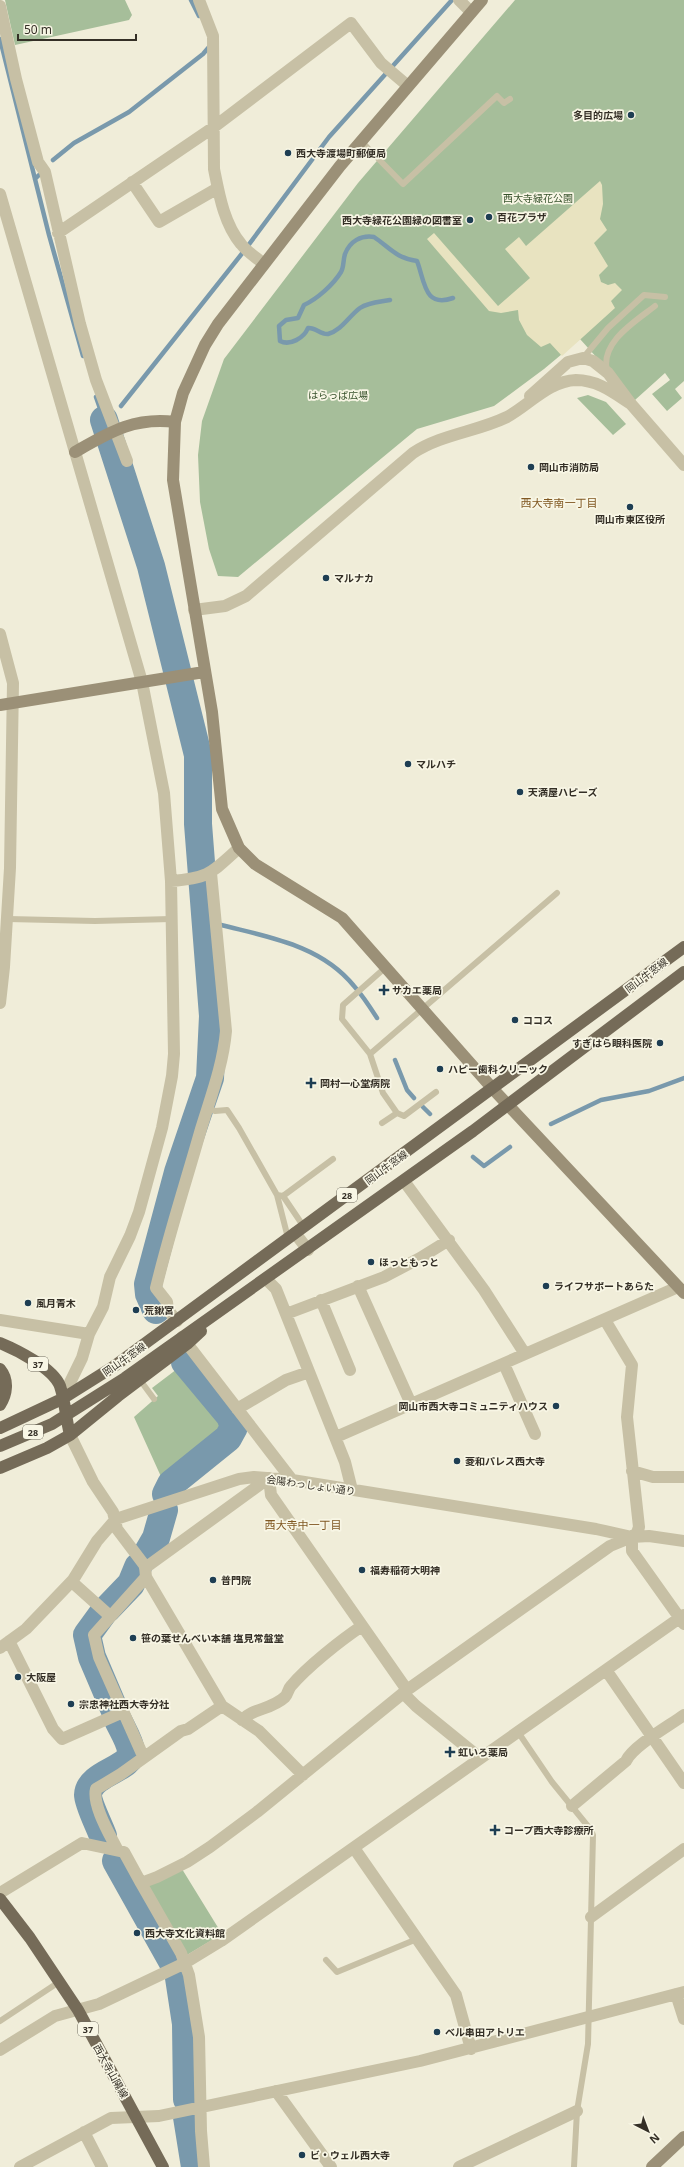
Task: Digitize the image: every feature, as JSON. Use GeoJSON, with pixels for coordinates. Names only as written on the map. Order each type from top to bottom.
{"type":"FeatureCollection","features":[{"type":"Feature","properties":{"kind":"main road","name":"岡山牛窓線"},"geometry":{"type":"LineString","coordinates":[[0,1428],[62,1399],[102,1374],[493,1089],[684,947]]}},
{"type":"Feature","properties":{"kind":"main road","name":"岡山牛窓線"},"geometry":{"type":"LineString","coordinates":[[0,1446],[66,1416],[185,1340],[225,1308],[509,1105],[684,972]]}},
{"type":"Feature","properties":{"kind":"main road"},"geometry":{"type":"LineString","coordinates":[[0,1468],[47,1448],[70,1435],[140,1380],[185,1340]]}},
{"type":"Feature","properties":{"kind":"main road","name":"37"},"geometry":{"type":"LineString","coordinates":[[0,1343],[10,1347],[48,1371],[59,1385],[70,1435]]}},
{"type":"Feature","properties":{"kind":"main road"},"geometry":{"type":"LineString","coordinates":[[0,1369],[5,1376],[6,1395],[0,1405]]}},
{"type":"Feature","properties":{"kind":"main road","name":"西大寺山陽線"},"geometry":{"type":"LineString","coordinates":[[0,1899],[30,1938],[78,2010],[163,2167]]}},
{"type":"Feature","properties":{"kind":"street"},"geometry":{"type":"LineString","coordinates":[[199,0],[213,36],[214,169],[218,188],[228,222],[234,234],[246,249],[264,264]]}},
{"type":"Feature","properties":{"kind":"street"},"geometry":{"type":"LineString","coordinates":[[459,0],[471,12]]}},
{"type":"Feature","properties":{"kind":"street"},"geometry":{"type":"LineString","coordinates":[[336,1437],[525,1354],[681,1290],[493,1089],[342,918],[255,864],[239,848],[222,809],[212,712],[198,673],[194,610],[173,480],[175,422],[183,393],[205,345],[218,324],[361,141],[482,0]]}},
{"type":"Feature","properties":{"kind":"street"},"geometry":{"type":"LineString","coordinates":[[0,6],[16,79],[38,162],[45,172],[58,233],[84,338],[96,380],[114,431],[127,461]]}},
{"type":"Feature","properties":{"kind":"street"},"geometry":{"type":"LineString","coordinates":[[58,233],[214,127],[351,23],[390,70],[408,86]]}},
{"type":"Feature","properties":{"kind":"street"},"geometry":{"type":"LineString","coordinates":[[132,182],[159,222],[218,188]]}},
{"type":"Feature","properties":{"kind":"street"},"geometry":{"type":"LineString","coordinates":[[0,194],[142,682],[164,793],[171,881],[174,1054],[169,1096],[162,1128],[130,1236],[110,1277],[103,1307],[89,1334],[82,1358],[62,1399]]}},
{"type":"Feature","properties":{"kind":"street"},"geometry":{"type":"LineString","coordinates":[[588,359],[607,388]]}},
{"type":"Feature","properties":{"kind":"street"},"geometry":{"type":"LineString","coordinates":[[515,411],[542,383],[568,362],[588,359],[608,373],[631,404],[684,465]]}},
{"type":"Feature","properties":{"kind":"street"},"geometry":{"type":"LineString","coordinates":[[194,610],[225,606],[246,596],[413,453],[425,445],[500,420],[550,389],[568,381],[585,381],[607,388],[631,404]]}},
{"type":"Feature","properties":{"kind":"street"},"geometry":{"type":"LineString","coordinates":[[75,452],[114,431],[152,420],[175,422]]}},
{"type":"Feature","properties":{"kind":"street"},"geometry":{"type":"LineString","coordinates":[[0,634],[13,683],[6,705],[12,786],[8,919],[0,1003]]}},
{"type":"Feature","properties":{"kind":"street"},"geometry":{"type":"LineString","coordinates":[[6,705],[198,673]]}},
{"type":"Feature","properties":{"kind":"street"},"geometry":{"type":"LineString","coordinates":[[171,881],[205,876],[239,848]]}},
{"type":"Feature","properties":{"kind":"street"},"geometry":{"type":"LineString","coordinates":[[176,1321],[168,1310],[167,1302],[156,1288],[168,1242],[218,1079],[226,1031],[205,876]]}},
{"type":"Feature","properties":{"kind":"street"},"geometry":{"type":"LineString","coordinates":[[404,1181],[449,1240],[484,1290],[525,1354]]}},
{"type":"Feature","properties":{"kind":"street"},"geometry":{"type":"LineString","coordinates":[[296,1233],[308,1250]]}},
{"type":"Feature","properties":{"kind":"street"},"geometry":{"type":"LineString","coordinates":[[286,1314],[384,1277],[420,1258],[449,1240]]}},
{"type":"Feature","properties":{"kind":"street"},"geometry":{"type":"LineString","coordinates":[[266,1279],[276,1289],[346,1462],[352,1490]]}},
{"type":"Feature","properties":{"kind":"street"},"geometry":{"type":"LineString","coordinates":[[358,1286],[411,1404]]}},
{"type":"Feature","properties":{"kind":"street"},"geometry":{"type":"LineString","coordinates":[[321,1300],[350,1370]]}},
{"type":"Feature","properties":{"kind":"street"},"geometry":{"type":"LineString","coordinates":[[0,1320],[89,1334]]}},
{"type":"Feature","properties":{"kind":"street"},"geometry":{"type":"LineString","coordinates":[[141,1883],[157,1878],[204,1851],[303,1775],[407,1690],[610,1546],[632,1537],[637,1533],[639,1527],[632,1471],[628,1418],[632,1365],[605,1320]]}},
{"type":"Feature","properties":{"kind":"street"},"geometry":{"type":"LineString","coordinates":[[185,1340],[292,1480]]}},
{"type":"Feature","properties":{"kind":"street"},"geometry":{"type":"LineString","coordinates":[[504,1364],[535,1434]]}},
{"type":"Feature","properties":{"kind":"street"},"geometry":{"type":"LineString","coordinates":[[237,1409],[286,1380],[309,1372]]}},
{"type":"Feature","properties":{"kind":"street"},"geometry":{"type":"LineString","coordinates":[[70,1435],[93,1482],[113,1512],[116,1519],[117,1529],[146,1572],[222,1706],[259,1731],[303,1775]]}},
{"type":"Feature","properties":{"kind":"street"},"geometry":{"type":"LineString","coordinates":[[632,1471],[653,1477],[684,1477]]}},
{"type":"Feature","properties":{"kind":"street"},"geometry":{"type":"LineString","coordinates":[[143,1756],[99,1657],[94,1641],[94,1635],[110,1616],[132,1595],[146,1572],[269,1478]]}},
{"type":"Feature","properties":{"kind":"street"},"geometry":{"type":"LineString","coordinates":[[269,1478],[271,1495],[407,1690],[406,1696],[416,1706],[480,1758]]}},
{"type":"Feature","properties":{"kind":"street","name":"会陽わっしょい通り"},"geometry":{"type":"LineString","coordinates":[[116,1519],[239,1479],[269,1478],[292,1480],[580,1526],[632,1537],[649,1536],[684,1542]]}},
{"type":"Feature","properties":{"kind":"street"},"geometry":{"type":"LineString","coordinates":[[116,1519],[97,1541],[87,1560],[72,1582],[26,1629],[4,1645],[52,1730],[62,1739],[123,1712]]}},
{"type":"Feature","properties":{"kind":"street"},"geometry":{"type":"LineString","coordinates":[[0,2050],[55,2016],[99,2004],[185,1963],[221,1941],[606,1670],[683,1619],[632,1551],[632,1537]]}},
{"type":"Feature","properties":{"kind":"street"},"geometry":{"type":"LineString","coordinates":[[72,1582],[110,1616]]}},
{"type":"Feature","properties":{"kind":"street"},"geometry":{"type":"LineString","coordinates":[[242,1720],[255,1712],[270,1708],[286,1696],[291,1686],[310,1668],[362,1626]]}},
{"type":"Feature","properties":{"kind":"street"},"geometry":{"type":"LineString","coordinates":[[606,1670],[684,1783]]}},
{"type":"Feature","properties":{"kind":"street"},"geometry":{"type":"LineString","coordinates":[[117,1849],[102,1819],[94,1794],[96,1789],[126,1771],[143,1756],[222,1706]]}},
{"type":"Feature","properties":{"kind":"street"},"geometry":{"type":"LineString","coordinates":[[572,1806],[626,1761],[628,1756],[643,1743],[684,1715]]}},
{"type":"Feature","properties":{"kind":"street"},"geometry":{"type":"LineString","coordinates":[[0,1893],[82,1843],[117,1849],[124,1852],[185,1963],[197,2018],[204,2167]]}},
{"type":"Feature","properties":{"kind":"street"},"geometry":{"type":"LineString","coordinates":[[354,1848],[456,1995],[471,2049]]}},
{"type":"Feature","properties":{"kind":"street"},"geometry":{"type":"LineString","coordinates":[[591,1917],[684,1849]]}},
{"type":"Feature","properties":{"kind":"street"},"geometry":{"type":"LineString","coordinates":[[20,2167],[110,2118],[159,2116],[471,2049],[680,1993],[684,2019]]}},
{"type":"Feature","properties":{"kind":"street"},"geometry":{"type":"LineString","coordinates":[[276,2091],[330,2167]]}},
{"type":"Feature","properties":{"kind":"street"},"geometry":{"type":"LineString","coordinates":[[459,2167],[577,2111]]}},
{"type":"Feature","properties":{"kind":"street"},"geometry":{"type":"LineString","coordinates":[[84,2132],[102,2167]]}},
{"type":"Feature","properties":{"kind":"street"},"geometry":{"type":"LineString","coordinates":[[652,2167],[684,2137]]}},
{"type":"Feature","properties":{"kind":"lane"},"geometry":{"type":"LineString","coordinates":[[361,141],[403,184],[497,96],[504,103],[510,98]]}},
{"type":"Feature","properties":{"kind":"lane"},"geometry":{"type":"LineString","coordinates":[[588,359],[594,346],[608,328],[644,295],[665,297]]}},
{"type":"Feature","properties":{"kind":"lane"},"geometry":{"type":"LineString","coordinates":[[608,373],[606,357],[612,344],[622,333],[655,306]]}},
{"type":"Feature","properties":{"kind":"lane"},"geometry":{"type":"LineString","coordinates":[[588,359],[594,346]]}},
{"type":"Feature","properties":{"kind":"lane"},"geometry":{"type":"LineString","coordinates":[[370,1054],[557,893]]}},
{"type":"Feature","properties":{"kind":"lane"},"geometry":{"type":"LineString","coordinates":[[8,919],[95,921],[171,919]]}},
{"type":"Feature","properties":{"kind":"lane"},"geometry":{"type":"LineString","coordinates":[[386,967],[343,1005],[342,1019],[370,1054],[382,1093],[397,1112],[404,1116],[436,1092]]}},
{"type":"Feature","properties":{"kind":"lane"},"geometry":{"type":"LineString","coordinates":[[208,1108],[214,1111],[227,1110],[280,1196],[296,1233]]}},
{"type":"Feature","properties":{"kind":"lane"},"geometry":{"type":"LineString","coordinates":[[382,1123],[397,1112]]}},
{"type":"Feature","properties":{"kind":"lane"},"geometry":{"type":"LineString","coordinates":[[280,1196],[333,1159]]}},
{"type":"Feature","properties":{"kind":"lane"},"geometry":{"type":"LineString","coordinates":[[280,1196],[296,1233]]}},
{"type":"Feature","properties":{"kind":"lane"},"geometry":{"type":"LineString","coordinates":[[140,1380],[154,1399]]}},
{"type":"Feature","properties":{"kind":"lane"},"geometry":{"type":"LineString","coordinates":[[518,1732],[591,1830],[593,1836],[588,2044],[577,2111],[574,2167]]}},
{"type":"Feature","properties":{"kind":"lane"},"geometry":{"type":"LineString","coordinates":[[326,1960],[337,1972],[417,1939]]}},
{"type":"Feature","properties":{"kind":"lane"},"geometry":{"type":"LineString","coordinates":[[0,2021],[59,1982]]}},
{"type":"Feature","properties":{"kind":"green space"},"geometry":{"type":"Polygon","coordinates":[[[5,0],[125,0],[132,15],[129,20],[15,45],[5,0]]]}},
{"type":"Feature","properties":{"kind":"green space","name":"西大寺緑花公園"},"geometry":{"type":"Polygon","coordinates":[[[515,0],[684,0],[684,381],[675,389],[682,398],[667,411],[652,394],[670,380],[665,373],[635,400],[580,339],[544,369],[494,406],[417,429],[238,577],[218,576],[209,549],[200,502],[198,455],[202,421],[224,359],[358,183],[515,0]]]}},
{"type":"Feature","properties":{"kind":"green space"},"geometry":{"type":"Polygon","coordinates":[[[588,395],[606,402],[626,424],[613,435],[577,398],[588,395]]]}},
{"type":"Feature","properties":{"kind":"green space"},"geometry":{"type":"Polygon","coordinates":[[[181,1366],[227,1423],[163,1481],[134,1417],[158,1396],[152,1388],[181,1366]]]}},
{"type":"Feature","properties":{"kind":"green space"},"geometry":{"type":"Polygon","coordinates":[[[182,1869],[222,1934],[187,1955],[148,1885],[182,1869]]]}},
{"type":"Feature","properties":{"kind":"shaded area"},"geometry":{"type":"Polygon","coordinates":[[[600,181],[602,185],[603,204],[600,219],[607,230],[594,243],[608,266],[599,275],[601,282],[608,285],[615,283],[622,290],[611,301],[615,308],[562,356],[550,343],[541,347],[527,335],[519,320],[518,310],[501,313],[489,311],[427,239],[434,233],[498,306],[530,278],[505,249],[519,237],[526,246],[600,181]]]}},
{"type":"Feature","properties":{"kind":"waterway"},"geometry":{"type":"LineString","coordinates":[[191,0],[199,16]]}},
{"type":"Feature","properties":{"kind":"waterway"},"geometry":{"type":"LineString","coordinates":[[121,406],[244,251],[329,137],[452,0]]}},
{"type":"Feature","properties":{"kind":"waterway"},"geometry":{"type":"LineString","coordinates":[[0,39],[49,235],[83,356]]}},
{"type":"Feature","properties":{"kind":"waterway"},"geometry":{"type":"LineString","coordinates":[[53,160],[74,143],[129,112],[203,54],[209,47]]}},
{"type":"Feature","properties":{"kind":"waterway"},"geometry":{"type":"LineString","coordinates":[[35,179],[39,175]]}},
{"type":"Feature","properties":{"kind":"waterway"},"geometry":{"type":"LineString","coordinates":[[390,300],[363,306],[337,329],[328,334],[308,328],[300,338],[292,342],[280,341],[279,326],[286,320],[298,318],[304,305],[329,287],[338,277],[343,268],[347,249],[353,242],[360,238],[374,237],[398,255],[417,261],[424,285],[431,296],[436,299],[443,300],[453,298]]}},
{"type":"Feature","properties":{"kind":"waterway"},"geometry":{"type":"LineString","coordinates":[[96,397],[104,420]]}},
{"type":"Feature","properties":{"kind":"waterway"},"geometry":{"type":"LineString","coordinates":[[104,420],[151,566],[198,755],[198,824],[213,1016],[210,1078],[178,1172],[148,1284],[149,1294],[156,1310]]}},
{"type":"Feature","properties":{"kind":"waterway"},"geometry":{"type":"LineString","coordinates":[[221,925],[293,945],[326,961],[341,972],[354,986],[377,1018]]}},
{"type":"Feature","properties":{"kind":"waterway"},"geometry":{"type":"LineString","coordinates":[[395,1060],[407,1090],[414,1098]]}},
{"type":"Feature","properties":{"kind":"waterway"},"geometry":{"type":"LineString","coordinates":[[551,1124],[601,1100],[649,1091],[684,1078]]}},
{"type":"Feature","properties":{"kind":"waterway"},"geometry":{"type":"LineString","coordinates":[[423,1107],[430,1114]]}},
{"type":"Feature","properties":{"kind":"waterway"},"geometry":{"type":"LineString","coordinates":[[473,1157],[484,1166],[510,1147]]}},
{"type":"Feature","properties":{"kind":"waterway"},"geometry":{"type":"LineString","coordinates":[[166,1494],[171,1484],[228,1438],[234,1427],[230,1416],[185,1362]]}},
{"type":"Feature","properties":{"kind":"waterway"},"geometry":{"type":"LineString","coordinates":[[145,1557],[156,1538],[164,1510]]}},
{"type":"Feature","properties":{"kind":"waterway"},"geometry":{"type":"LineString","coordinates":[[107,1609],[131,1584],[138,1567]]}},
{"type":"Feature","properties":{"kind":"waterway"},"geometry":{"type":"LineString","coordinates":[[103,1613],[87,1635],[92,1657],[115,1711]]}},
{"type":"Feature","properties":{"kind":"waterway"},"geometry":{"type":"LineString","coordinates":[[103,1836],[92,1810],[88,1795],[90,1787],[96,1781],[119,1767],[130,1757],[131,1751],[129,1743],[118,1720]]}},
{"type":"Feature","properties":{"kind":"waterway"},"geometry":{"type":"LineString","coordinates":[[116,1861],[172,1961]]}},
{"type":"Feature","properties":{"kind":"waterway"},"geometry":{"type":"LineString","coordinates":[[179,1978],[186,2024],[187,2099]]}},
{"type":"Feature","properties":{"kind":"waterway"},"geometry":{"type":"LineString","coordinates":[[187,2117],[195,2167]]}},
{"type":"Feature","properties":{"kind":"place","name":"多目的広場"},"geometry":{"type":"Point","coordinates":[631,115]}},
{"type":"Feature","properties":{"kind":"place","name":"西大寺渡場町郵便局"},"geometry":{"type":"Point","coordinates":[288,153]}},
{"type":"Feature","properties":{"kind":"place","name":"百花プラザ"},"geometry":{"type":"Point","coordinates":[489,217]}},
{"type":"Feature","properties":{"kind":"place","name":"西大寺緑花公園緑の図書室"},"geometry":{"type":"Point","coordinates":[470,220]}},
{"type":"Feature","properties":{"kind":"place","name":"岡山市消防局"},"geometry":{"type":"Point","coordinates":[531,467]}},
{"type":"Feature","properties":{"kind":"place","name":"岡山市東区役所"},"geometry":{"type":"Point","coordinates":[630,507]}},
{"type":"Feature","properties":{"kind":"place","name":"マルナカ"},"geometry":{"type":"Point","coordinates":[326,578]}},
{"type":"Feature","properties":{"kind":"place","name":"マルハチ"},"geometry":{"type":"Point","coordinates":[408,764]}},
{"type":"Feature","properties":{"kind":"place","name":"天満屋ハピーズ"},"geometry":{"type":"Point","coordinates":[520,792]}},
{"type":"Feature","properties":{"kind":"place","name":"サカエ薬局"},"geometry":{"type":"Point","coordinates":[384,990]}},
{"type":"Feature","properties":{"kind":"place","name":"ココス"},"geometry":{"type":"Point","coordinates":[515,1020]}},
{"type":"Feature","properties":{"kind":"place","name":"すぎはら眼科医院"},"geometry":{"type":"Point","coordinates":[660,1043]}},
{"type":"Feature","properties":{"kind":"place","name":"ハピー歯科クリニック"},"geometry":{"type":"Point","coordinates":[440,1069]}},
{"type":"Feature","properties":{"kind":"place","name":"岡村一心堂病院"},"geometry":{"type":"Point","coordinates":[311,1083]}},
{"type":"Feature","properties":{"kind":"place","name":"ほっともっと"},"geometry":{"type":"Point","coordinates":[371,1262]}},
{"type":"Feature","properties":{"kind":"place","name":"ライフサポートあらた"},"geometry":{"type":"Point","coordinates":[546,1286]}},
{"type":"Feature","properties":{"kind":"place","name":"風月青木"},"geometry":{"type":"Point","coordinates":[28,1303]}},
{"type":"Feature","properties":{"kind":"place","name":"荒鍬宮"},"geometry":{"type":"Point","coordinates":[136,1310]}},
{"type":"Feature","properties":{"kind":"place","name":"岡山市西大寺コミュニティハウス"},"geometry":{"type":"Point","coordinates":[556,1406]}},
{"type":"Feature","properties":{"kind":"place","name":"菱和パレス西大寺"},"geometry":{"type":"Point","coordinates":[457,1461]}},
{"type":"Feature","properties":{"kind":"place","name":"福寿稲荷大明神"},"geometry":{"type":"Point","coordinates":[362,1570]}},
{"type":"Feature","properties":{"kind":"place","name":"普門院"},"geometry":{"type":"Point","coordinates":[213,1580]}},
{"type":"Feature","properties":{"kind":"place","name":"笹の葉せんべい本舗 塩見常盤堂"},"geometry":{"type":"Point","coordinates":[133,1638]}},
{"type":"Feature","properties":{"kind":"place","name":"大阪屋"},"geometry":{"type":"Point","coordinates":[18,1677]}},
{"type":"Feature","properties":{"kind":"place","name":"宗忠神社西大寺分社"},"geometry":{"type":"Point","coordinates":[71,1704]}},
{"type":"Feature","properties":{"kind":"place","name":"虹いろ薬局"},"geometry":{"type":"Point","coordinates":[450,1752]}},
{"type":"Feature","properties":{"kind":"place","name":"コープ西大寺診療所"},"geometry":{"type":"Point","coordinates":[495,1830]}},
{"type":"Feature","properties":{"kind":"place","name":"西大寺文化資料館"},"geometry":{"type":"Point","coordinates":[137,1933]}},
{"type":"Feature","properties":{"kind":"place","name":"ベル串田アトリエ"},"geometry":{"type":"Point","coordinates":[437,2032]}},
{"type":"Feature","properties":{"kind":"place","name":"ビ・ウェル西大寺"},"geometry":{"type":"Point","coordinates":[302,2155]}},
{"type":"Feature","properties":{"kind":"district","name":"西大寺南一丁目"},"geometry":{"type":"Point","coordinates":[559,502]}},
{"type":"Feature","properties":{"kind":"district","name":"西大寺中一丁目"},"geometry":{"type":"Point","coordinates":[303,1524]}},
{"type":"Feature","properties":{"kind":"park label","name":"はらっぱ広場"},"geometry":{"type":"Point","coordinates":[338,395]}}]}
